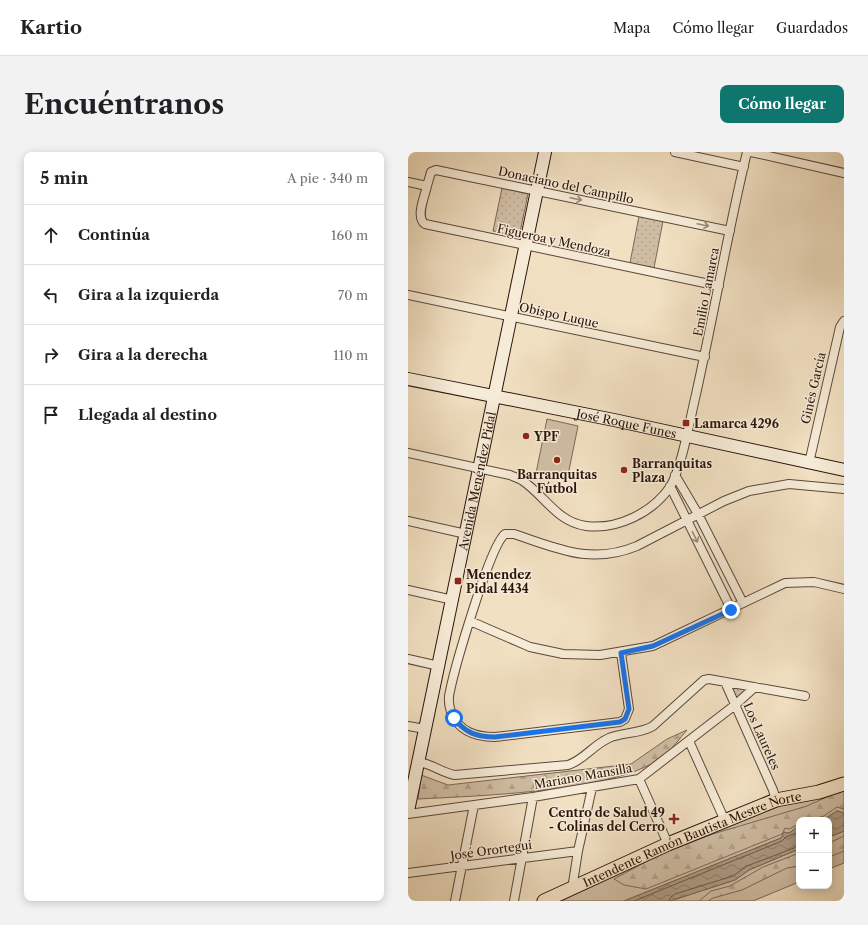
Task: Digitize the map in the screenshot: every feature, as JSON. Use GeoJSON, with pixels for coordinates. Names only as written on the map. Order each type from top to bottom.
{"type":"FeatureCollection","features":[{"type":"Feature","properties":{"kind":"main road","name":"Avenida Menéndez Pidal"},"geometry":{"type":"LineString","coordinates":[[408,811],[411,777],[418,762],[439,666],[545,152]]}},
{"type":"Feature","properties":{"kind":"main road","name":"José Roque Funes"},"geometry":{"type":"LineString","coordinates":[[408,379],[844,470]]}},
{"type":"Feature","properties":{"kind":"main road","name":"Intendente Ramón Bautista Mestre Norte"},"geometry":{"type":"LineString","coordinates":[[544,901],[668,844],[776,800],[819,792],[844,784]]}},
{"type":"Feature","properties":{"kind":"street"},"geometry":{"type":"LineString","coordinates":[[675,152],[744,167]]}},
{"type":"Feature","properties":{"kind":"street","name":"Emilio Lamarca"},"geometry":{"type":"LineString","coordinates":[[408,453],[510,475],[523,481],[557,514],[577,524],[609,525],[635,517],[654,504],[670,486],[675,475],[686,436],[705,357],[747,152]]}},
{"type":"Feature","properties":{"kind":"street"},"geometry":{"type":"LineString","coordinates":[[751,152],[844,173]]}},
{"type":"Feature","properties":{"kind":"street","name":"Donaciano del Campillo"},"geometry":{"type":"LineString","coordinates":[[428,186],[431,172],[436,170],[730,231]]}},
{"type":"Feature","properties":{"kind":"street"},"geometry":{"type":"LineString","coordinates":[[408,182],[428,186]]}},
{"type":"Feature","properties":{"kind":"street","name":"Figueroa y Mendoza"},"geometry":{"type":"LineString","coordinates":[[428,186],[420,216],[422,222],[425,224],[525,247],[719,286]]}},
{"type":"Feature","properties":{"kind":"street","name":"Obispo Luque"},"geometry":{"type":"LineString","coordinates":[[408,295],[705,357]]}},
{"type":"Feature","properties":{"kind":"street","name":"Ginés García"},"geometry":{"type":"LineString","coordinates":[[808,463],[840,326],[844,321]]}},
{"type":"Feature","properties":{"kind":"street"},"geometry":{"type":"LineString","coordinates":[[675,475],[698,514],[743,603]]}},
{"type":"Feature","properties":{"kind":"street"},"geometry":{"type":"LineString","coordinates":[[621,653],[629,709],[625,719],[620,722],[495,737],[473,735],[459,725],[450,711],[449,692],[470,621],[497,544],[505,534],[514,534],[579,555],[602,556],[625,551],[637,546],[735,495],[763,487],[804,484],[844,489]]}},
{"type":"Feature","properties":{"kind":"street"},"geometry":{"type":"LineString","coordinates":[[670,486],[731,610]]}},
{"type":"Feature","properties":{"kind":"street"},"geometry":{"type":"LineString","coordinates":[[408,521],[466,534]]}},
{"type":"Feature","properties":{"kind":"street"},"geometry":{"type":"LineString","coordinates":[[470,621],[518,643],[546,651],[582,656],[621,653],[653,646],[731,610],[776,586],[794,582],[814,582],[844,589]]}},
{"type":"Feature","properties":{"kind":"street"},"geometry":{"type":"LineString","coordinates":[[408,590],[453,600]]}},
{"type":"Feature","properties":{"kind":"street"},"geometry":{"type":"LineString","coordinates":[[408,659],[439,666]]}},
{"type":"Feature","properties":{"kind":"street"},"geometry":{"type":"LineString","coordinates":[[418,762],[434,766],[449,774],[455,775],[568,765],[580,760],[594,747],[610,738],[622,734],[644,731],[653,726],[704,680],[709,679],[805,696]]}},
{"type":"Feature","properties":{"kind":"street","name":"Los Laureles"},"geometry":{"type":"LineString","coordinates":[[725,682],[773,790],[776,800]]}},
{"type":"Feature","properties":{"kind":"street","name":"Mariano Mansilla"},"geometry":{"type":"LineString","coordinates":[[408,814],[533,797],[639,780],[735,705],[755,687]]}},
{"type":"Feature","properties":{"kind":"street"},"geometry":{"type":"LineString","coordinates":[[408,726],[425,729]]}},
{"type":"Feature","properties":{"kind":"street"},"geometry":{"type":"LineString","coordinates":[[689,741],[725,821]]}},
{"type":"Feature","properties":{"kind":"street"},"geometry":{"type":"LineString","coordinates":[[639,780],[668,844]]}},
{"type":"Feature","properties":{"kind":"street"},"geometry":{"type":"LineString","coordinates":[[572,889],[578,851],[592,788]]}},
{"type":"Feature","properties":{"kind":"street"},"geometry":{"type":"LineString","coordinates":[[514,901],[533,797]]}},
{"type":"Feature","properties":{"kind":"street"},"geometry":{"type":"LineString","coordinates":[[455,901],[474,805]]}},
{"type":"Feature","properties":{"kind":"street","name":"José Orortegui"},"geometry":{"type":"LineString","coordinates":[[408,873],[522,857],[578,851]]}},
{"type":"Feature","properties":{"kind":"green space"},"geometry":{"type":"Polygon","coordinates":[[[502,188],[528,194],[519,237],[493,231],[502,188]]]}},
{"type":"Feature","properties":{"kind":"green space"},"geometry":{"type":"Polygon","coordinates":[[[639,216],[663,221],[654,268],[630,263],[639,216]]]}},
{"type":"Feature","properties":{"kind":"green space","name":"Barranquitas Fútbol"},"geometry":{"type":"Polygon","coordinates":[[[547,419],[578,426],[567,480],[536,473],[547,419]]]}},
{"type":"Feature","properties":{"kind":"green space"},"geometry":{"type":"Polygon","coordinates":[[[728,684],[752,688],[737,699],[728,684]]]}},
{"type":"Feature","properties":{"kind":"green space"},"geometry":{"type":"Polygon","coordinates":[[[687,730],[665,755],[644,767],[616,777],[547,790],[510,794],[418,799],[421,775],[448,785],[631,764],[667,739],[687,730]]]}},
{"type":"Feature","properties":{"kind":"green space"},"geometry":{"type":"Polygon","coordinates":[[[844,784],[844,813],[837,811],[828,817],[796,817],[796,830],[781,838],[624,901],[544,901],[776,800],[844,784]]]}},
{"type":"Feature","properties":{"kind":"green space"},"geometry":{"type":"Polygon","coordinates":[[[844,789],[844,809],[837,807],[820,817],[796,817],[796,826],[789,829],[785,828],[782,834],[646,889],[624,885],[614,879],[660,854],[713,834],[807,806],[844,789]]]}},
{"type":"Feature","properties":{"kind":"green space"},"geometry":{"type":"Polygon","coordinates":[[[844,831],[844,863],[832,868],[832,853],[832,836],[844,831]]]}},
{"type":"Feature","properties":{"kind":"green space"},"geometry":{"type":"Polygon","coordinates":[[[844,836],[844,851],[832,856],[832,842],[844,836]]]}},
{"type":"Feature","properties":{"kind":"green space"},"geometry":{"type":"Polygon","coordinates":[[[796,850],[796,883],[753,901],[670,901],[735,880],[749,870],[796,850]]]}},
{"type":"Feature","properties":{"kind":"green space"},"geometry":{"type":"Polygon","coordinates":[[[796,854],[796,866],[787,868],[742,890],[713,898],[708,901],[699,901],[711,891],[730,886],[763,867],[796,854]]]}},
{"type":"Feature","properties":{"kind":"water"},"geometry":{"type":"Polygon","coordinates":[[[837,811],[844,813],[844,831],[832,836],[832,817],[828,817],[837,811]]]}},
{"type":"Feature","properties":{"kind":"water"},"geometry":{"type":"Polygon","coordinates":[[[796,828],[796,850],[749,870],[735,880],[670,901],[624,901],[781,838],[784,832],[789,833],[796,828]]]}},
{"type":"Feature","properties":{"kind":"place","name":"Lamarca 4296"},"geometry":{"type":"Point","coordinates":[686,423]}},
{"type":"Feature","properties":{"kind":"place","name":"YPF"},"geometry":{"type":"Point","coordinates":[526,436]}},
{"type":"Feature","properties":{"kind":"place","name":"Barranquitas Fútbol"},"geometry":{"type":"Point","coordinates":[557,460]}},
{"type":"Feature","properties":{"kind":"place","name":"Barranquitas Plaza"},"geometry":{"type":"Point","coordinates":[624,470]}},
{"type":"Feature","properties":{"kind":"place","name":"Menendez Pidal 4434"},"geometry":{"type":"Point","coordinates":[458,581]}},
{"type":"Feature","properties":{"kind":"place","name":"Centro de Salud 49 - Colinas del Cerro"},"geometry":{"type":"Point","coordinates":[674,819]}},
{"type":"Feature","properties":{"kind":"route"},"geometry":{"type":"LineString","coordinates":[[454,718],[466,732],[483,737],[495,737],[620,722],[625,719],[629,709],[621,653],[653,646],[731,610]]}}]}
